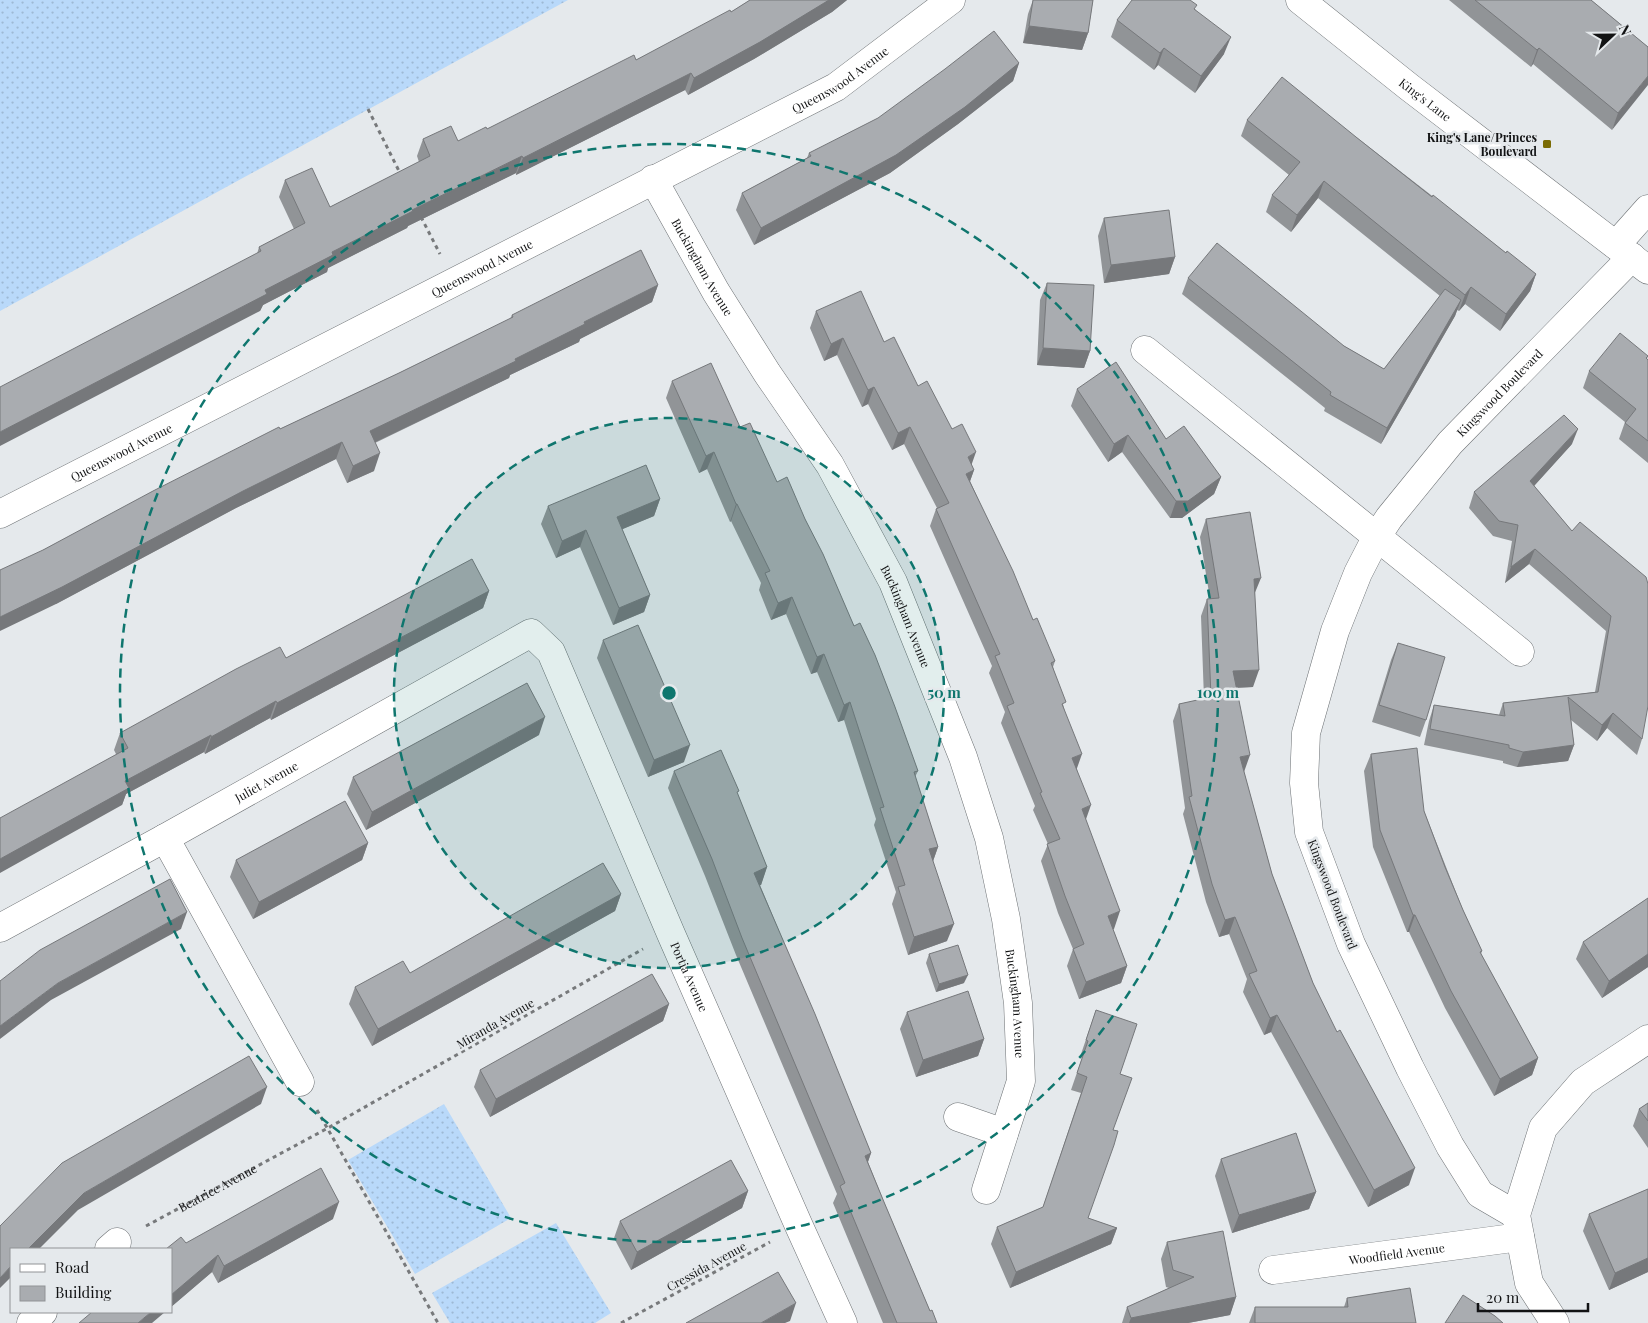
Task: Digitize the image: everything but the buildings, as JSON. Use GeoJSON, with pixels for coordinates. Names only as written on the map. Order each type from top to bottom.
{"type":"FeatureCollection","features":[{"type":"Feature","properties":{"kind":"street","name":"Queenswood Avenue"},"geometry":{"type":"LineString","coordinates":[[0,514],[836,87],[951,0]]}},
{"type":"Feature","properties":{"kind":"street","name":"King's Lane"},"geometry":{"type":"LineString","coordinates":[[1300,0],[1409,87],[1632,257]]}},
{"type":"Feature","properties":{"kind":"street","name":"Buckingham Avenue"},"geometry":{"type":"LineString","coordinates":[[653,179],[716,292],[767,373],[835,474],[893,582],[963,756],[989,838],[1006,919],[1018,1003],[1021,1081],[986,1190]]}},
{"type":"Feature","properties":{"kind":"street","name":"Kingswood Boulevard"},"geometry":{"type":"LineString","coordinates":[[1518,1226],[1480,1194],[1450,1146],[1410,1068],[1351,944],[1309,832],[1304,783],[1306,733],[1335,631],[1358,573],[1377,536],[1389,518],[1450,443],[1632,257],[1648,209]]}},
{"type":"Feature","properties":{"kind":"street"},"geometry":{"type":"LineString","coordinates":[[1145,350],[1520,652]]}},
{"type":"Feature","properties":{"kind":"street","name":"Juliet Avenue"},"geometry":{"type":"LineString","coordinates":[[0,928],[532,633]]}},
{"type":"Feature","properties":{"kind":"street","name":"Portia Avenue"},"geometry":{"type":"LineString","coordinates":[[532,633],[551,652],[671,934],[843,1323]]}},
{"type":"Feature","properties":{"kind":"street"},"geometry":{"type":"LineString","coordinates":[[165,838],[300,1082]]}},
{"type":"Feature","properties":{"kind":"street"},"geometry":{"type":"LineString","coordinates":[[1555,1323],[1529,1283],[1518,1226],[1543,1128],[1583,1082],[1648,1039]]}},
{"type":"Feature","properties":{"kind":"street"},"geometry":{"type":"LineString","coordinates":[[958,1117],[1004,1133]]}},
{"type":"Feature","properties":{"kind":"street","name":"Woodfield Avenue"},"geometry":{"type":"LineString","coordinates":[[1273,1270],[1518,1226]]}},
{"type":"Feature","properties":{"kind":"street"},"geometry":{"type":"LineString","coordinates":[[31,1323],[42,1313]]}},
{"type":"Feature","properties":{"kind":"path"},"geometry":{"type":"LineString","coordinates":[[368,109],[401,176]]}},
{"type":"Feature","properties":{"kind":"path"},"geometry":{"type":"LineString","coordinates":[[418,209],[454,281]]}},
{"type":"Feature","properties":{"kind":"path","name":"Miranda Avenue"},"geometry":{"type":"LineString","coordinates":[[328,1128],[671,934]]}},
{"type":"Feature","properties":{"kind":"path"},"geometry":{"type":"LineString","coordinates":[[300,1082],[438,1323]]}},
{"type":"Feature","properties":{"kind":"path","name":"Beatrice Avenue"},"geometry":{"type":"LineString","coordinates":[[113,1245],[328,1128]]}},
{"type":"Feature","properties":{"kind":"path","name":"Cressida Avenue"},"geometry":{"type":"LineString","coordinates":[[622,1323],[799,1226]]}},
{"type":"Feature","properties":{"kind":"shaded area"},"geometry":{"type":"Polygon","coordinates":[[[0,0],[568,0],[0,311],[0,0]]]}},
{"type":"Feature","properties":{"kind":"shaded area"},"geometry":{"type":"Polygon","coordinates":[[[444,1104],[511,1218],[415,1274],[348,1160],[444,1104]]]}},
{"type":"Feature","properties":{"kind":"shaded area"},"geometry":{"type":"Polygon","coordinates":[[[556,1223],[611,1313],[595,1323],[450,1323],[432,1293],[556,1223]]]}},
{"type":"Feature","properties":{"kind":"place","name":"King's Lane/Princes Boulevard"},"geometry":{"type":"Point","coordinates":[1547,144]}}]}
